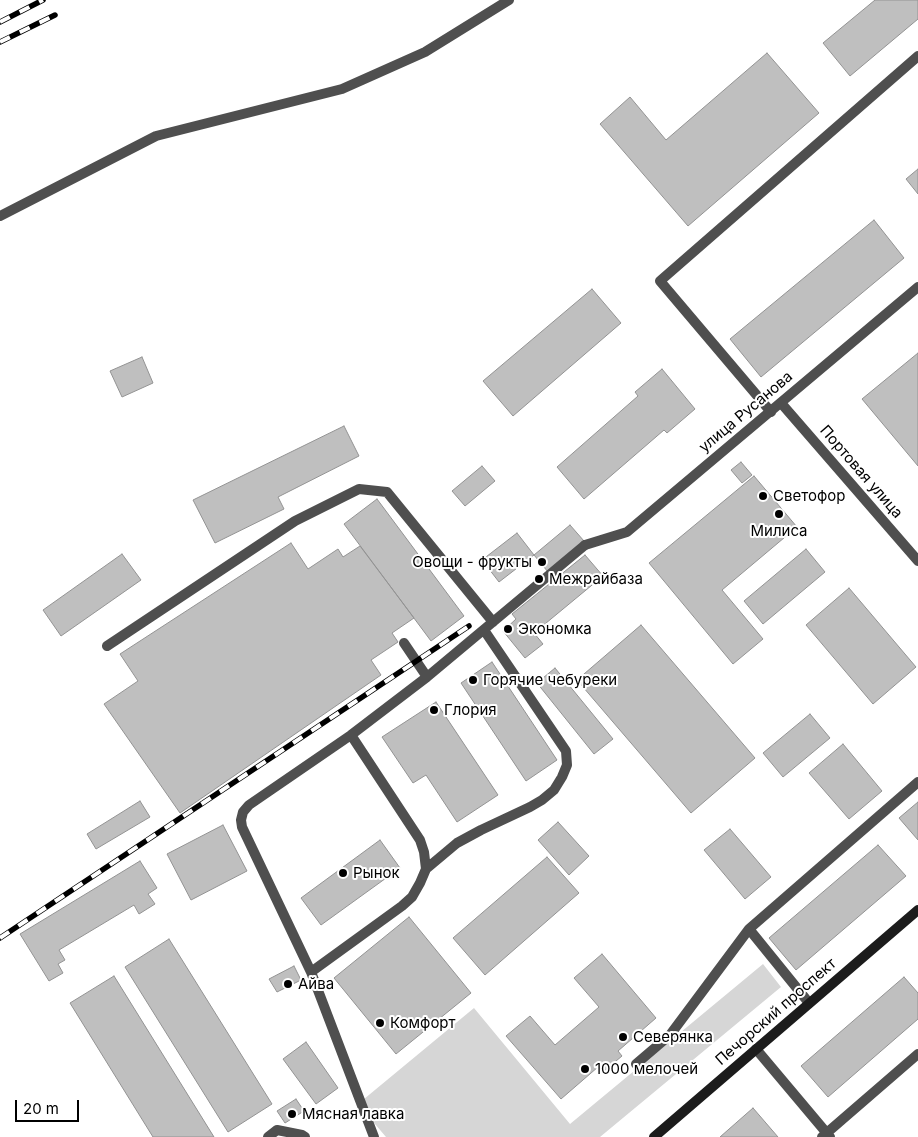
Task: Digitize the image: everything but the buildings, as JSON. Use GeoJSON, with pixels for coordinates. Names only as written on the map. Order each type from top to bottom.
{"type":"FeatureCollection","features":[{"type":"Feature","properties":{"kind":"main road","name":"Печорский проспект"},"geometry":{"type":"LineString","coordinates":[[654,1137],[918,910]]}},
{"type":"Feature","properties":{"kind":"street"},"geometry":{"type":"LineString","coordinates":[[0,216],[156,136],[342,88],[425,52],[509,0]]}},
{"type":"Feature","properties":{"kind":"street"},"geometry":{"type":"LineString","coordinates":[[771,412],[660,281],[918,56]]}},
{"type":"Feature","properties":{"kind":"street","name":"улица Русанова"},"geometry":{"type":"LineString","coordinates":[[493,622],[585,545],[627,532],[918,287]]}},
{"type":"Feature","properties":{"kind":"street","name":"Портовая улица"},"geometry":{"type":"LineString","coordinates":[[781,403],[918,561]]}},
{"type":"Feature","properties":{"kind":"street"},"geometry":{"type":"LineString","coordinates":[[107,646],[295,521],[359,489],[387,492],[493,622],[427,677],[351,735],[249,805],[243,812],[241,820],[242,827],[311,972],[374,1137]]}},
{"type":"Feature","properties":{"kind":"street"},"geometry":{"type":"LineString","coordinates":[[311,972],[402,906],[412,897],[426,869],[457,843],[542,800],[554,790],[562,777],[567,764],[566,751],[484,630]]}},
{"type":"Feature","properties":{"kind":"street"},"geometry":{"type":"LineString","coordinates":[[404,643],[427,677]]}},
{"type":"Feature","properties":{"kind":"street"},"geometry":{"type":"LineString","coordinates":[[351,735],[420,840],[426,869]]}},
{"type":"Feature","properties":{"kind":"street"},"geometry":{"type":"LineString","coordinates":[[636,1064],[670,1035],[749,929],[918,782]]}},
{"type":"Feature","properties":{"kind":"street"},"geometry":{"type":"LineString","coordinates":[[749,929],[809,1003]]}},
{"type":"Feature","properties":{"kind":"street"},"geometry":{"type":"LineString","coordinates":[[756,1049],[826,1136],[918,1054]]}},
{"type":"Feature","properties":{"kind":"street"},"geometry":{"type":"LineString","coordinates":[[268,1137],[278,1130],[305,1137]]}},
{"type":"Feature","properties":{"kind":"shaded area"},"geometry":{"type":"Polygon","coordinates":[[[763,964],[781,987],[600,1137],[386,1137],[358,1104],[474,1008],[570,1124],[763,964]]]}},
{"type":"Feature","properties":{"kind":"railway"},"geometry":{"type":"LineString","coordinates":[[0,22],[43,0]]}},
{"type":"Feature","properties":{"kind":"railway"},"geometry":{"type":"LineString","coordinates":[[0,42],[55,15]]}},
{"type":"Feature","properties":{"kind":"railway"},"geometry":{"type":"LineString","coordinates":[[0,938],[469,626]]}},
{"type":"Feature","properties":{"kind":"place","name":"Светофор"},"geometry":{"type":"Point","coordinates":[763,496]}},
{"type":"Feature","properties":{"kind":"place","name":"Милиса"},"geometry":{"type":"Point","coordinates":[779,514]}},
{"type":"Feature","properties":{"kind":"place","name":"Овощи - фрукты"},"geometry":{"type":"Point","coordinates":[542,562]}},
{"type":"Feature","properties":{"kind":"place","name":"Межрайбаза"},"geometry":{"type":"Point","coordinates":[539,579]}},
{"type":"Feature","properties":{"kind":"place","name":"Экономка"},"geometry":{"type":"Point","coordinates":[508,629]}},
{"type":"Feature","properties":{"kind":"place","name":"Горячие чебуреки"},"geometry":{"type":"Point","coordinates":[473,680]}},
{"type":"Feature","properties":{"kind":"place","name":"Глория"},"geometry":{"type":"Point","coordinates":[434,710]}},
{"type":"Feature","properties":{"kind":"place","name":"Рынок"},"geometry":{"type":"Point","coordinates":[343,873]}},
{"type":"Feature","properties":{"kind":"place","name":"Айва"},"geometry":{"type":"Point","coordinates":[288,984]}},
{"type":"Feature","properties":{"kind":"place","name":"Комфорт"},"geometry":{"type":"Point","coordinates":[380,1023]}},
{"type":"Feature","properties":{"kind":"place","name":"Северянка"},"geometry":{"type":"Point","coordinates":[623,1037]}},
{"type":"Feature","properties":{"kind":"place","name":"1000 мелочей"},"geometry":{"type":"Point","coordinates":[585,1069]}},
{"type":"Feature","properties":{"kind":"place","name":"Мясная лавка"},"geometry":{"type":"Point","coordinates":[292,1114]}}]}
